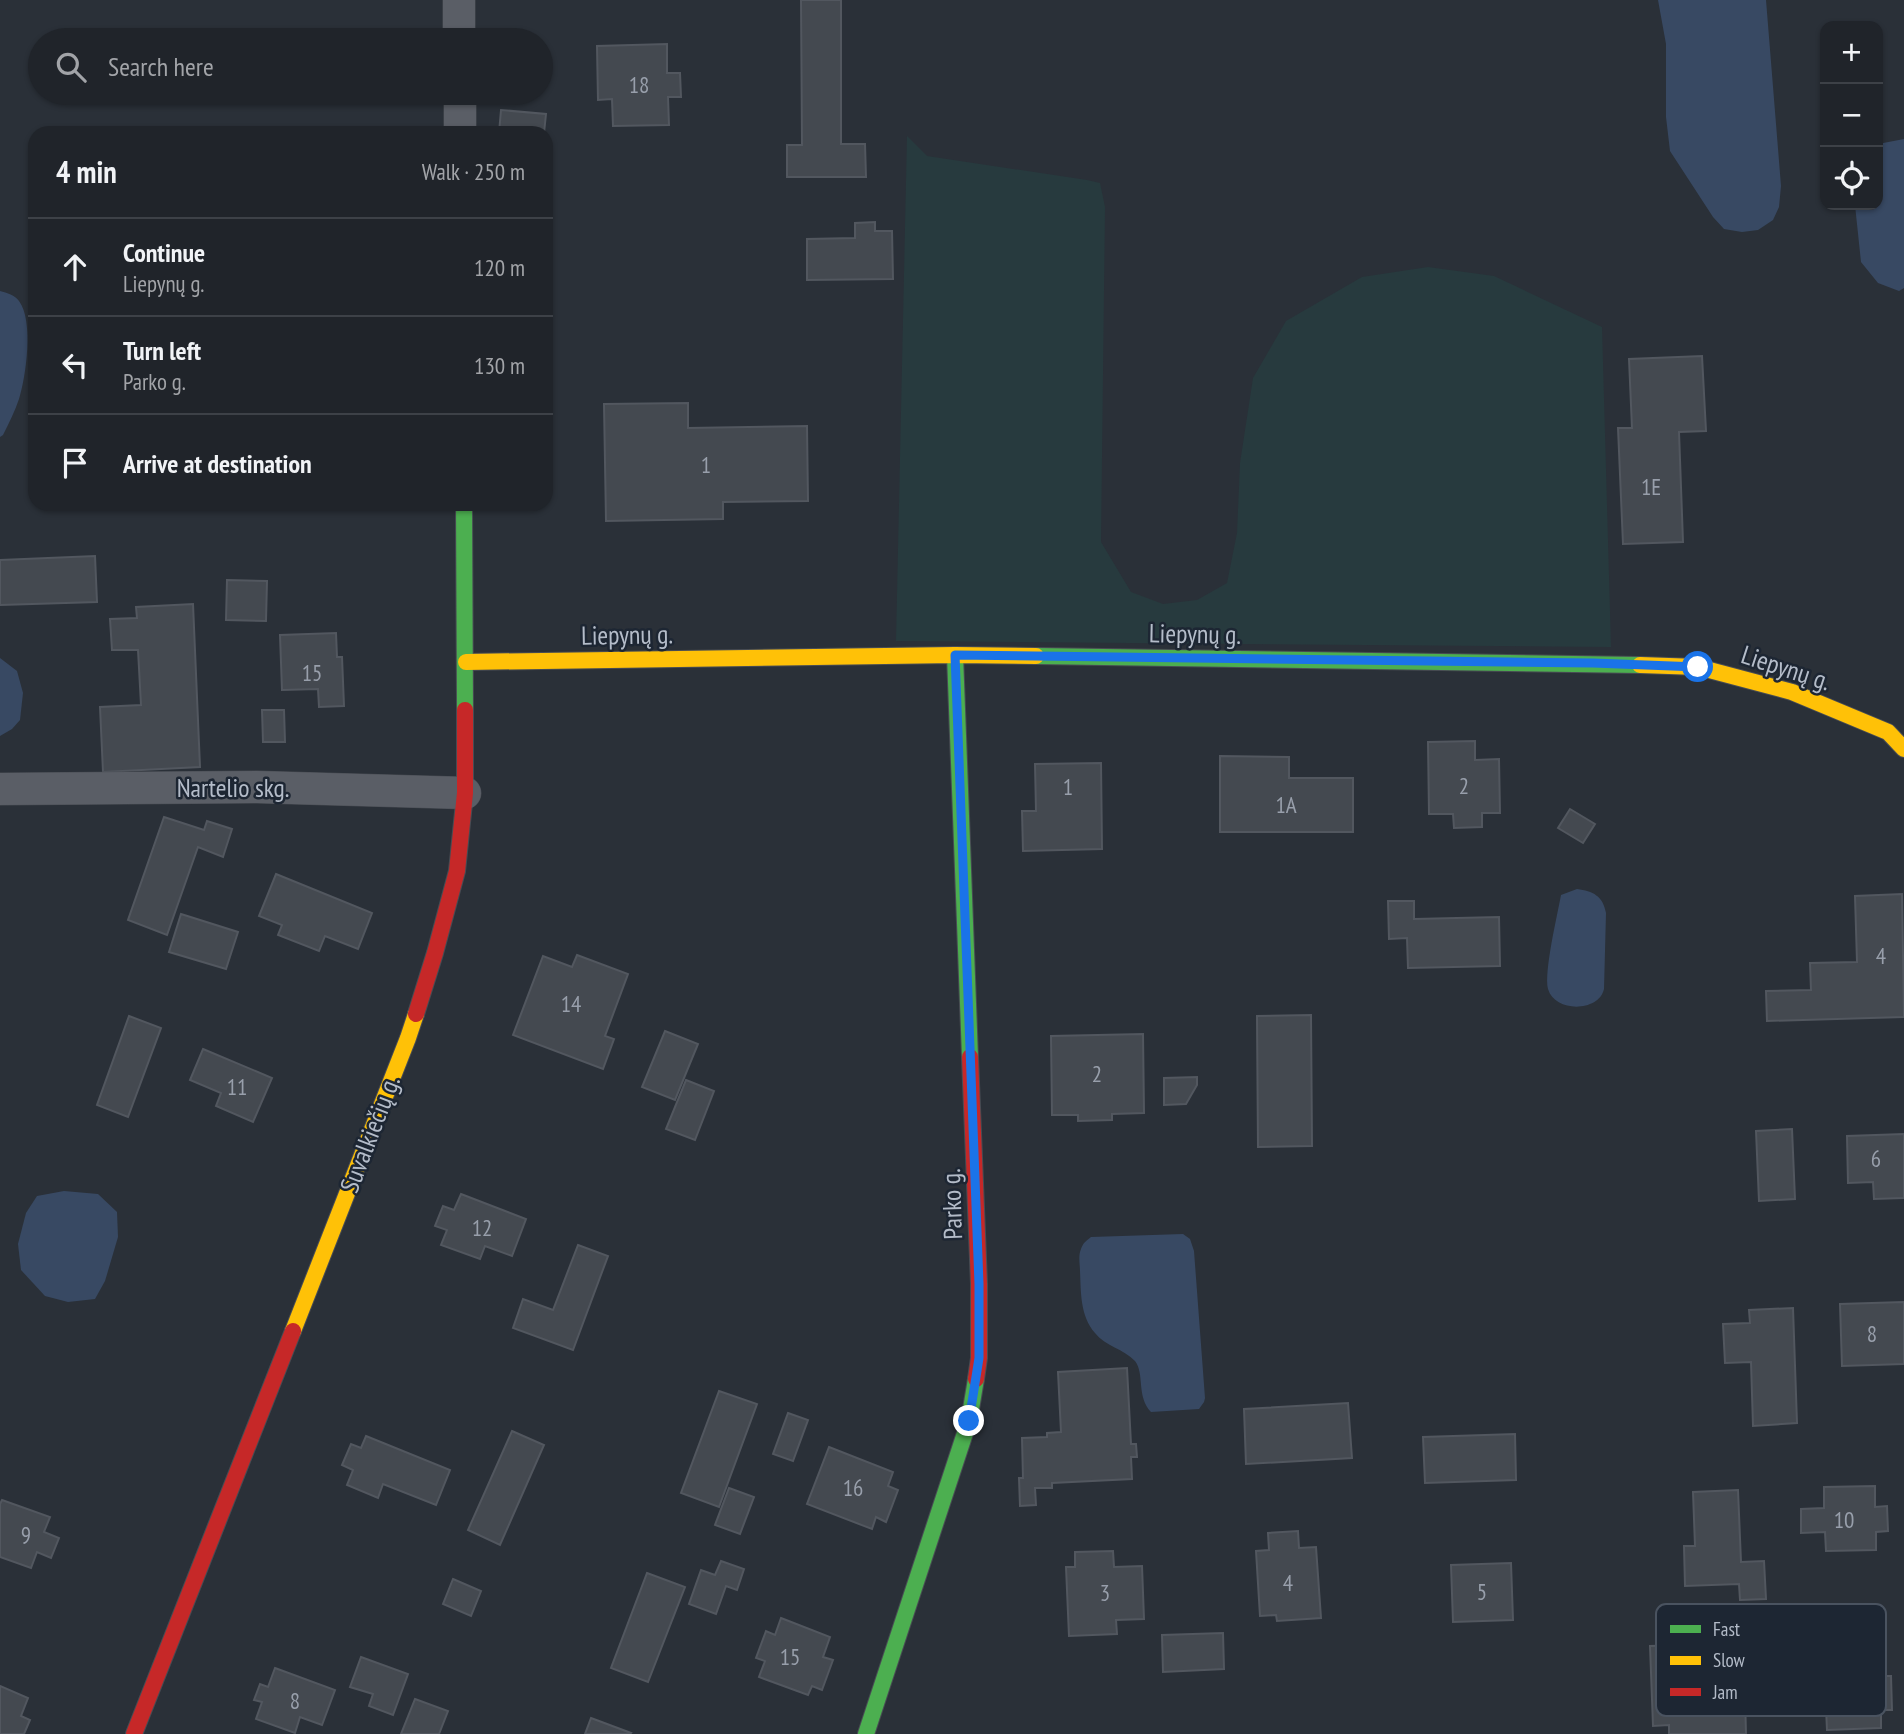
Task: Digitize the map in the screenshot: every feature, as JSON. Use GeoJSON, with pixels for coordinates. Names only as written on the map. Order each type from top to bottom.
{"type":"FeatureCollection","features":[{"type":"Feature","properties":{"kind":"street"},"geometry":{"type":"LineString","coordinates":[[459,0],[459,28]]}},
{"type":"Feature","properties":{"kind":"street"},"geometry":{"type":"LineString","coordinates":[[460,105],[460,126]]}},
{"type":"Feature","properties":{"kind":"street","name":"Suvalkiečių g."},"geometry":{"type":"LineString","coordinates":[[134,1734],[408,1038],[435,953],[457,871],[465,793],[464,511]]}},
{"type":"Feature","properties":{"kind":"street","name":"Liepynų g."},"geometry":{"type":"LineString","coordinates":[[466,662],[955,655],[1593,663],[1698,667],[1792,692],[1888,732],[1904,749]]}},
{"type":"Feature","properties":{"kind":"street","name":"Parko g."},"geometry":{"type":"LineString","coordinates":[[866,1734],[969,1421],[979,1358],[979,1284],[955,655]]}},
{"type":"Feature","properties":{"kind":"street","name":"Nartelio skg."},"geometry":{"type":"LineString","coordinates":[[0,789],[257,787],[465,793]]}},
{"type":"Feature","properties":{"kind":"green space"},"geometry":{"type":"Polygon","coordinates":[[[907,136],[927,156],[1100,183],[1105,207],[1101,542],[1131,592],[1163,604],[1197,600],[1227,583],[1237,533],[1240,463],[1253,378],[1286,321],[1362,277],[1428,267],[1494,276],[1602,327],[1611,647],[896,641],[907,136]]]}},
{"type":"Feature","properties":{"kind":"water"},"geometry":{"type":"Polygon","coordinates":[[[1658,0],[1766,0],[1781,186],[1779,207],[1773,220],[1758,230],[1742,232],[1724,229],[1713,217],[1670,151],[1666,117],[1666,44],[1658,0]]]}},
{"type":"Feature","properties":{"kind":"water"},"geometry":{"type":"Polygon","coordinates":[[[1904,139],[1904,288],[1899,291],[1878,283],[1861,262],[1856,210],[1883,210],[1883,143],[1904,139]]]}},
{"type":"Feature","properties":{"kind":"water"},"geometry":{"type":"Polygon","coordinates":[[[0,291],[19,301],[24,310],[27,335],[22,389],[12,417],[0,437],[0,291]]]}},
{"type":"Feature","properties":{"kind":"water"},"geometry":{"type":"Polygon","coordinates":[[[0,658],[17,671],[23,693],[20,720],[0,736],[0,658]]]}},
{"type":"Feature","properties":{"kind":"water"},"geometry":{"type":"Polygon","coordinates":[[[1577,889],[1596,895],[1606,913],[1604,989],[1594,1002],[1577,1007],[1567,1006],[1552,997],[1547,981],[1561,895],[1577,889]]]}},
{"type":"Feature","properties":{"kind":"water"},"geometry":{"type":"Polygon","coordinates":[[[64,1191],[98,1194],[117,1212],[118,1237],[105,1281],[95,1299],[68,1302],[45,1296],[21,1270],[18,1244],[26,1213],[37,1196],[64,1191]]]}},
{"type":"Feature","properties":{"kind":"water"},"geometry":{"type":"Polygon","coordinates":[[[1183,1234],[1190,1239],[1194,1251],[1205,1398],[1199,1409],[1151,1412],[1146,1406],[1140,1372],[1135,1361],[1099,1337],[1086,1319],[1081,1295],[1080,1254],[1083,1245],[1091,1237],[1183,1234]]]}},
{"type":"Feature","properties":{"kind":"building"},"geometry":{"type":"Polygon","coordinates":[[[801,0],[841,0],[841,144],[865,144],[866,177],[787,177],[787,145],[802,145],[801,0]]]}},
{"type":"Feature","properties":{"kind":"building"},"geometry":{"type":"Polygon","coordinates":[[[667,44],[667,73],[680,73],[681,97],[668,97],[669,125],[613,126],[612,99],[598,100],[597,46],[667,44]]]}},
{"type":"Feature","properties":{"kind":"building"},"geometry":{"type":"Polygon","coordinates":[[[501,110],[546,114],[545,126],[500,126],[501,110]]]}},
{"type":"Feature","properties":{"kind":"building"},"geometry":{"type":"Polygon","coordinates":[[[875,222],[875,231],[892,231],[893,279],[807,280],[807,239],[855,238],[855,223],[875,222]]]}},
{"type":"Feature","properties":{"kind":"building"},"geometry":{"type":"Polygon","coordinates":[[[1702,356],[1706,431],[1679,432],[1683,542],[1623,544],[1618,428],[1632,428],[1629,359],[1702,356]]]}},
{"type":"Feature","properties":{"kind":"building"},"geometry":{"type":"Polygon","coordinates":[[[688,403],[688,428],[807,426],[808,501],[723,502],[723,519],[606,521],[604,404],[688,403]]]}},
{"type":"Feature","properties":{"kind":"building"},"geometry":{"type":"Polygon","coordinates":[[[95,556],[97,602],[0,605],[0,560],[95,556]]]}},
{"type":"Feature","properties":{"kind":"building"},"geometry":{"type":"Polygon","coordinates":[[[227,580],[267,581],[266,621],[226,620],[227,580]]]}},
{"type":"Feature","properties":{"kind":"building"},"geometry":{"type":"Polygon","coordinates":[[[193,604],[200,767],[103,772],[100,707],[141,705],[138,650],[112,650],[110,619],[137,618],[136,607],[193,604]]]}},
{"type":"Feature","properties":{"kind":"building"},"geometry":{"type":"Polygon","coordinates":[[[336,633],[337,657],[342,657],[344,706],[319,707],[318,689],[282,690],[280,635],[336,633]]]}},
{"type":"Feature","properties":{"kind":"building"},"geometry":{"type":"Polygon","coordinates":[[[262,710],[284,710],[285,742],[263,742],[262,710]]]}},
{"type":"Feature","properties":{"kind":"building"},"geometry":{"type":"Polygon","coordinates":[[[1475,741],[1475,760],[1499,759],[1500,813],[1482,813],[1482,827],[1454,828],[1453,814],[1429,814],[1428,742],[1475,741]]]}},
{"type":"Feature","properties":{"kind":"building"},"geometry":{"type":"Polygon","coordinates":[[[1220,756],[1289,757],[1289,778],[1353,778],[1353,832],[1220,832],[1220,756]]]}},
{"type":"Feature","properties":{"kind":"building"},"geometry":{"type":"Polygon","coordinates":[[[1101,763],[1102,849],[1023,851],[1022,811],[1036,811],[1035,764],[1101,763]]]}},
{"type":"Feature","properties":{"kind":"building"},"geometry":{"type":"Polygon","coordinates":[[[1570,809],[1595,824],[1583,843],[1558,828],[1570,809]]]}},
{"type":"Feature","properties":{"kind":"building"},"geometry":{"type":"Polygon","coordinates":[[[164,817],[204,830],[207,821],[232,829],[223,857],[198,847],[167,935],[128,920],[164,817]]]}},
{"type":"Feature","properties":{"kind":"building"},"geometry":{"type":"Polygon","coordinates":[[[276,874],[372,913],[358,949],[325,936],[319,951],[278,935],[282,925],[259,916],[276,874]]]}},
{"type":"Feature","properties":{"kind":"building"},"geometry":{"type":"Polygon","coordinates":[[[1902,894],[1904,1017],[1767,1021],[1766,991],[1811,990],[1810,963],[1857,962],[1855,896],[1902,894]]]}},
{"type":"Feature","properties":{"kind":"building"},"geometry":{"type":"Polygon","coordinates":[[[1388,901],[1414,901],[1414,919],[1499,917],[1500,966],[1408,968],[1407,938],[1389,939],[1388,901]]]}},
{"type":"Feature","properties":{"kind":"building"},"geometry":{"type":"Polygon","coordinates":[[[181,914],[238,932],[226,969],[169,952],[181,914]]]}},
{"type":"Feature","properties":{"kind":"building"},"geometry":{"type":"Polygon","coordinates":[[[577,955],[628,974],[605,1036],[614,1039],[603,1069],[513,1035],[543,956],[572,967],[577,955]]]}},
{"type":"Feature","properties":{"kind":"building"},"geometry":{"type":"Polygon","coordinates":[[[1311,1015],[1312,1146],[1258,1147],[1257,1016],[1311,1015]]]}},
{"type":"Feature","properties":{"kind":"building"},"geometry":{"type":"Polygon","coordinates":[[[129,1016],[161,1028],[128,1117],[97,1105],[129,1016]]]}},
{"type":"Feature","properties":{"kind":"building"},"geometry":{"type":"Polygon","coordinates":[[[665,1031],[698,1044],[675,1100],[642,1087],[665,1031]]]}},
{"type":"Feature","properties":{"kind":"building"},"geometry":{"type":"Polygon","coordinates":[[[1143,1034],[1144,1113],[1112,1114],[1112,1120],[1078,1121],[1078,1115],[1052,1115],[1051,1036],[1143,1034]]]}},
{"type":"Feature","properties":{"kind":"building"},"geometry":{"type":"Polygon","coordinates":[[[203,1049],[272,1078],[253,1122],[216,1106],[221,1093],[190,1080],[203,1049]]]}},
{"type":"Feature","properties":{"kind":"building"},"geometry":{"type":"Polygon","coordinates":[[[1197,1077],[1197,1085],[1186,1104],[1164,1105],[1164,1078],[1197,1077]]]}},
{"type":"Feature","properties":{"kind":"building"},"geometry":{"type":"Polygon","coordinates":[[[686,1080],[714,1091],[695,1140],[666,1129],[686,1080]]]}},
{"type":"Feature","properties":{"kind":"building"},"geometry":{"type":"Polygon","coordinates":[[[1792,1129],[1795,1199],[1759,1201],[1756,1131],[1792,1129]]]}},
{"type":"Feature","properties":{"kind":"building"},"geometry":{"type":"Polygon","coordinates":[[[1904,1134],[1904,1198],[1874,1199],[1873,1182],[1848,1183],[1847,1136],[1904,1134]]]}},
{"type":"Feature","properties":{"kind":"building"},"geometry":{"type":"Polygon","coordinates":[[[461,1194],[526,1219],[512,1256],[485,1246],[480,1259],[441,1245],[447,1230],[435,1226],[443,1206],[454,1210],[461,1194]]]}},
{"type":"Feature","properties":{"kind":"building"},"geometry":{"type":"Polygon","coordinates":[[[578,1245],[608,1256],[573,1350],[513,1328],[523,1299],[553,1310],[578,1245]]]}},
{"type":"Feature","properties":{"kind":"building"},"geometry":{"type":"Polygon","coordinates":[[[1904,1302],[1904,1364],[1842,1366],[1840,1304],[1904,1302]]]}},
{"type":"Feature","properties":{"kind":"building"},"geometry":{"type":"Polygon","coordinates":[[[1793,1308],[1797,1423],[1753,1426],[1751,1362],[1725,1363],[1723,1324],[1750,1323],[1749,1310],[1793,1308]]]}},
{"type":"Feature","properties":{"kind":"building"},"geometry":{"type":"Polygon","coordinates":[[[1127,1368],[1131,1444],[1136,1444],[1137,1457],[1131,1457],[1132,1479],[1052,1483],[1052,1488],[1035,1488],[1036,1505],[1020,1506],[1019,1478],[1023,1478],[1022,1438],[1047,1437],[1047,1433],[1061,1432],[1058,1372],[1127,1368]]]}},
{"type":"Feature","properties":{"kind":"building"},"geometry":{"type":"Polygon","coordinates":[[[719,1391],[757,1404],[719,1507],[681,1493],[719,1391]]]}},
{"type":"Feature","properties":{"kind":"building"},"geometry":{"type":"Polygon","coordinates":[[[1348,1403],[1352,1458],[1246,1464],[1244,1409],[1348,1403]]]}},
{"type":"Feature","properties":{"kind":"building"},"geometry":{"type":"Polygon","coordinates":[[[788,1413],[808,1420],[793,1461],[773,1454],[788,1413]]]}},
{"type":"Feature","properties":{"kind":"building"},"geometry":{"type":"Polygon","coordinates":[[[512,1431],[544,1445],[500,1545],[468,1530],[512,1431]]]}},
{"type":"Feature","properties":{"kind":"building"},"geometry":{"type":"Polygon","coordinates":[[[1515,1434],[1516,1480],[1425,1483],[1423,1437],[1515,1434]]]}},
{"type":"Feature","properties":{"kind":"building"},"geometry":{"type":"Polygon","coordinates":[[[366,1436],[450,1470],[436,1505],[383,1484],[378,1498],[347,1485],[353,1470],[342,1465],[351,1444],[361,1448],[366,1436]]]}},
{"type":"Feature","properties":{"kind":"building"},"geometry":{"type":"Polygon","coordinates":[[[829,1447],[893,1472],[888,1486],[898,1490],[886,1522],[876,1517],[872,1529],[807,1504],[829,1447]]]}},
{"type":"Feature","properties":{"kind":"building"},"geometry":{"type":"Polygon","coordinates":[[[1875,1486],[1875,1507],[1887,1506],[1888,1531],[1876,1532],[1876,1550],[1826,1551],[1825,1532],[1801,1533],[1801,1509],[1824,1508],[1824,1487],[1875,1486]]]}},
{"type":"Feature","properties":{"kind":"building"},"geometry":{"type":"Polygon","coordinates":[[[729,1488],[754,1497],[740,1534],[715,1525],[729,1488]]]}},
{"type":"Feature","properties":{"kind":"building"},"geometry":{"type":"Polygon","coordinates":[[[1738,1490],[1741,1562],[1764,1561],[1766,1599],[1740,1600],[1739,1584],[1685,1586],[1684,1546],[1695,1546],[1693,1492],[1738,1490]]]}},
{"type":"Feature","properties":{"kind":"building"},"geometry":{"type":"Polygon","coordinates":[[[2,1500],[50,1517],[44,1532],[59,1538],[51,1558],[37,1552],[31,1568],[0,1557],[2,1500]]]}},
{"type":"Feature","properties":{"kind":"building"},"geometry":{"type":"Polygon","coordinates":[[[1298,1531],[1299,1548],[1316,1547],[1321,1618],[1277,1621],[1276,1615],[1260,1616],[1256,1551],[1269,1550],[1268,1533],[1298,1531]]]}},
{"type":"Feature","properties":{"kind":"building"},"geometry":{"type":"Polygon","coordinates":[[[1113,1551],[1114,1567],[1142,1566],[1144,1619],[1116,1620],[1117,1634],[1069,1636],[1066,1567],[1075,1567],[1075,1552],[1113,1551]]]}},
{"type":"Feature","properties":{"kind":"building"},"geometry":{"type":"Polygon","coordinates":[[[721,1561],[744,1569],[737,1590],[726,1586],[716,1614],[689,1604],[701,1570],[715,1575],[721,1561]]]}},
{"type":"Feature","properties":{"kind":"building"},"geometry":{"type":"Polygon","coordinates":[[[1511,1563],[1513,1620],[1453,1622],[1451,1565],[1511,1563]]]}},
{"type":"Feature","properties":{"kind":"building"},"geometry":{"type":"Polygon","coordinates":[[[647,1573],[685,1587],[648,1682],[611,1668],[647,1573]]]}},
{"type":"Feature","properties":{"kind":"building"},"geometry":{"type":"Polygon","coordinates":[[[453,1579],[481,1591],[471,1616],[443,1604],[453,1579]]]}},
{"type":"Feature","properties":{"kind":"building"},"geometry":{"type":"Polygon","coordinates":[[[781,1618],[830,1637],[823,1657],[833,1660],[822,1690],[812,1686],[808,1695],[759,1677],[765,1661],[756,1658],[766,1631],[775,1635],[781,1618]]]}},
{"type":"Feature","properties":{"kind":"building"},"geometry":{"type":"Polygon","coordinates":[[[1223,1633],[1224,1669],[1163,1672],[1162,1635],[1223,1633]]]}},
{"type":"Feature","properties":{"kind":"building"},"geometry":{"type":"Polygon","coordinates":[[[1650,1646],[1656,1646],[1656,1716],[1746,1716],[1746,1734],[1669,1734],[1669,1725],[1653,1726],[1650,1646]]]}},
{"type":"Feature","properties":{"kind":"building"},"geometry":{"type":"Polygon","coordinates":[[[361,1657],[408,1674],[393,1715],[369,1706],[373,1694],[350,1687],[361,1657]]]}},
{"type":"Feature","properties":{"kind":"building"},"geometry":{"type":"Polygon","coordinates":[[[275,1668],[335,1690],[322,1725],[300,1717],[295,1733],[256,1719],[262,1702],[254,1700],[260,1684],[268,1687],[275,1668]]]}},
{"type":"Feature","properties":{"kind":"building"},"geometry":{"type":"Polygon","coordinates":[[[1886,1676],[1891,1676],[1892,1710],[1886,1710],[1886,1676]]]}},
{"type":"Feature","properties":{"kind":"building"},"geometry":{"type":"Polygon","coordinates":[[[0,1686],[28,1698],[21,1716],[30,1720],[24,1734],[0,1734],[0,1686]]]}},
{"type":"Feature","properties":{"kind":"building"},"geometry":{"type":"Polygon","coordinates":[[[415,1699],[448,1711],[439,1734],[401,1734],[415,1699]]]}},
{"type":"Feature","properties":{"kind":"building"},"geometry":{"type":"Polygon","coordinates":[[[1826,1716],[1881,1716],[1881,1728],[1827,1730],[1826,1716]]]}},
{"type":"Feature","properties":{"kind":"building"},"geometry":{"type":"Polygon","coordinates":[[[591,1718],[631,1733],[585,1734],[591,1718]]]}},
{"type":"Feature","properties":{"kind":"traffic: fast"},"geometry":{"type":"LineString","coordinates":[[464,511],[465,710]]}},
{"type":"Feature","properties":{"kind":"traffic: fast"},"geometry":{"type":"LineString","coordinates":[[955,655],[970,1057]]}},
{"type":"Feature","properties":{"kind":"traffic: fast"},"geometry":{"type":"LineString","coordinates":[[1036,656],[1640,665]]}},
{"type":"Feature","properties":{"kind":"traffic: fast"},"geometry":{"type":"LineString","coordinates":[[866,1734],[969,1421],[976,1379]]}},
{"type":"Feature","properties":{"kind":"traffic: slow"},"geometry":{"type":"LineString","coordinates":[[466,662],[1036,656]]}},
{"type":"Feature","properties":{"kind":"traffic: slow"},"geometry":{"type":"LineString","coordinates":[[1640,665],[1698,667],[1792,692],[1888,732],[1904,749]]}},
{"type":"Feature","properties":{"kind":"traffic: slow"},"geometry":{"type":"LineString","coordinates":[[293,1331],[416,1014]]}},
{"type":"Feature","properties":{"kind":"traffic: jam"},"geometry":{"type":"LineString","coordinates":[[416,1014],[457,871],[465,793],[465,710]]}},
{"type":"Feature","properties":{"kind":"traffic: jam"},"geometry":{"type":"LineString","coordinates":[[970,1057],[979,1284],[979,1358],[976,1379]]}},
{"type":"Feature","properties":{"kind":"traffic: jam"},"geometry":{"type":"LineString","coordinates":[[134,1734],[293,1331]]}},
{"type":"Feature","properties":{"kind":"route"},"geometry":{"type":"LineString","coordinates":[[969,1421],[979,1358],[979,1284],[955,655],[1593,663],[1698,667]]}}]}
